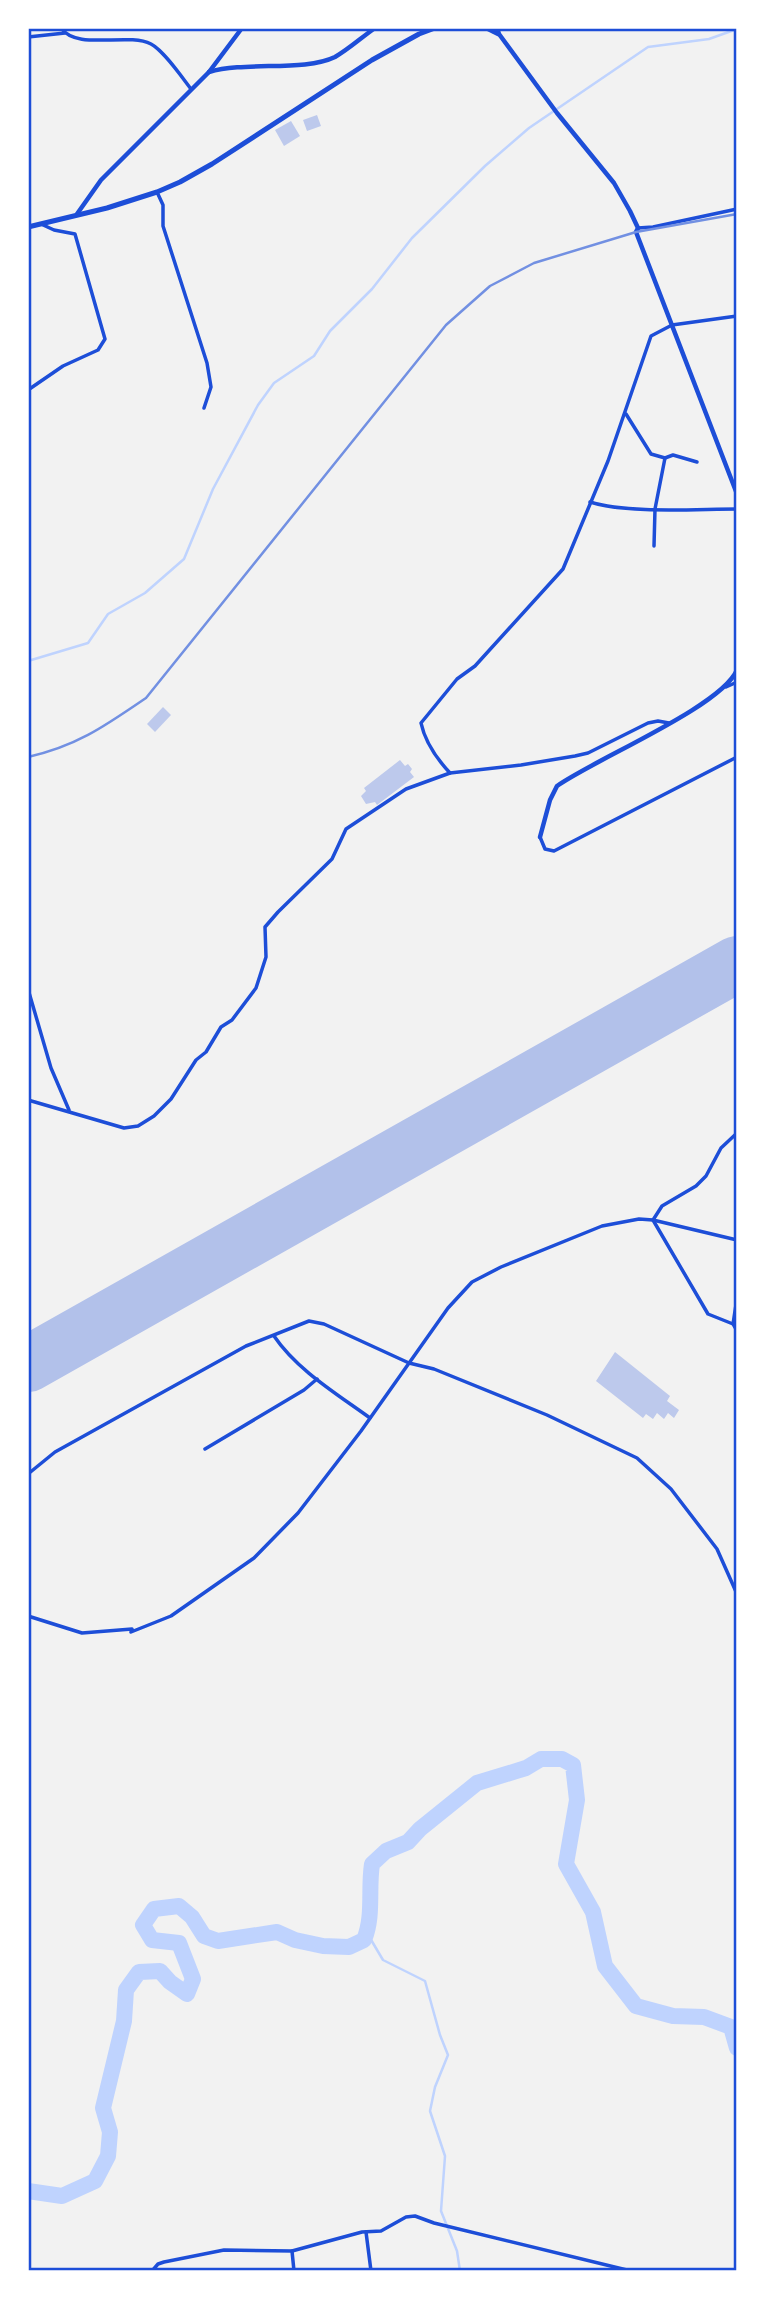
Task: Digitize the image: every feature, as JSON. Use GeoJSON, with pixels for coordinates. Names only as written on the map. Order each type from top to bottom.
{"type":"FeatureCollection","features":[{"type":"Feature","properties":{"kind":"main road"},"geometry":{"type":"LineString","coordinates":[[28,227],[107,208],[157,192],[212,164],[389,50],[435,28]]}},
{"type":"Feature","properties":{"kind":"street"},"geometry":{"type":"LineString","coordinates":[[61,28],[65,33]]}},
{"type":"Feature","properties":{"kind":"street"},"geometry":{"type":"LineString","coordinates":[[77,214],[101,180],[209,72],[242,28]]}},
{"type":"Feature","properties":{"kind":"street"},"geometry":{"type":"LineString","coordinates":[[209,72],[228,67],[324,60],[334,57],[375,28]]}},
{"type":"Feature","properties":{"kind":"street"},"geometry":{"type":"LineString","coordinates":[[486,28],[498,31],[557,113],[614,183],[630,211],[737,494]]}},
{"type":"Feature","properties":{"kind":"street"},"geometry":{"type":"LineString","coordinates":[[28,37],[65,33],[82,39],[138,40],[152,44],[191,89]]}},
{"type":"Feature","properties":{"kind":"street"},"geometry":{"type":"LineString","coordinates":[[157,192],[163,205],[163,226],[211,381],[204,408]]}},
{"type":"Feature","properties":{"kind":"street"},"geometry":{"type":"LineString","coordinates":[[638,228],[737,209]]}},
{"type":"Feature","properties":{"kind":"street"},"geometry":{"type":"LineString","coordinates":[[28,390],[62,366],[99,350],[105,339],[75,234],[40,224]]}},
{"type":"Feature","properties":{"kind":"street"},"geometry":{"type":"LineString","coordinates":[[450,773],[424,735],[421,723],[457,679],[475,666],[563,569],[626,414],[651,336],[672,325],[737,316]]}},
{"type":"Feature","properties":{"kind":"street"},"geometry":{"type":"LineString","coordinates":[[626,414],[651,454],[665,458],[673,455],[697,462]]}},
{"type":"Feature","properties":{"kind":"street"},"geometry":{"type":"LineString","coordinates":[[654,545],[655,509],[665,458]]}},
{"type":"Feature","properties":{"kind":"street"},"geometry":{"type":"LineString","coordinates":[[590,502],[603,506],[655,509],[737,509]]}},
{"type":"Feature","properties":{"kind":"street"},"geometry":{"type":"LineString","coordinates":[[723,688],[737,670]]}},
{"type":"Feature","properties":{"kind":"street"},"geometry":{"type":"LineString","coordinates":[[737,682],[557,786],[550,800],[540,837],[545,849],[554,851],[737,757]]}},
{"type":"Feature","properties":{"kind":"street"},"geometry":{"type":"LineString","coordinates":[[28,1100],[124,1128],[138,1126],[154,1116],[171,1099],[196,1060],[206,1052],[220,1027],[232,1020],[256,988],[266,957],[265,927],[332,859],[346,829],[406,789],[450,773],[575,756],[588,753],[648,723],[669,723]]}},
{"type":"Feature","properties":{"kind":"street"},"geometry":{"type":"LineString","coordinates":[[28,989],[51,1068],[70,1111]]}},
{"type":"Feature","properties":{"kind":"street"},"geometry":{"type":"LineString","coordinates":[[653,1220],[662,1206],[696,1186],[706,1176],[721,1148],[737,1133]]}},
{"type":"Feature","properties":{"kind":"street"},"geometry":{"type":"LineString","coordinates":[[28,1616],[82,1633],[132,1629],[131,1632],[171,1616],[254,1559],[298,1513],[448,1308],[472,1282],[501,1267],[601,1226],[639,1219],[737,1240]]}},
{"type":"Feature","properties":{"kind":"street"},"geometry":{"type":"LineString","coordinates":[[653,1220],[708,1314],[735,1323]]}},
{"type":"Feature","properties":{"kind":"street"},"geometry":{"type":"LineString","coordinates":[[737,1298],[737,1331]]}},
{"type":"Feature","properties":{"kind":"street"},"geometry":{"type":"LineString","coordinates":[[28,1474],[55,1452],[150,1398],[246,1346],[309,1321],[324,1324],[409,1363],[433,1369],[547,1415],[637,1458],[670,1489],[717,1549],[737,1594]]}},
{"type":"Feature","properties":{"kind":"street"},"geometry":{"type":"LineString","coordinates":[[273,1335],[282,1348],[317,1379],[370,1418]]}},
{"type":"Feature","properties":{"kind":"street"},"geometry":{"type":"LineString","coordinates":[[205,1449],[304,1390],[317,1379]]}},
{"type":"Feature","properties":{"kind":"street"},"geometry":{"type":"LineString","coordinates":[[152,2271],[158,2264],[224,2250],[292,2251],[366,2232],[381,2231],[406,2217],[415,2216],[631,2271]]}},
{"type":"Feature","properties":{"kind":"street"},"geometry":{"type":"LineString","coordinates":[[366,2232],[370,2271]]}},
{"type":"Feature","properties":{"kind":"street"},"geometry":{"type":"LineString","coordinates":[[292,2251],[294,2271]]}},
{"type":"Feature","properties":{"kind":"street"},"geometry":{"type":"LineString","coordinates":[[158,2264],[163,2271]]}},
{"type":"Feature","properties":{"kind":"building"},"geometry":{"type":"Polygon","coordinates":[[[317,115],[321,126],[307,131],[303,120],[317,115]]]}},
{"type":"Feature","properties":{"kind":"building"},"geometry":{"type":"Polygon","coordinates":[[[291,121],[300,136],[284,146],[275,130],[291,121]]]}},
{"type":"Feature","properties":{"kind":"building"},"geometry":{"type":"Polygon","coordinates":[[[163,707],[171,715],[155,732],[147,724],[163,707]]]}},
{"type":"Feature","properties":{"kind":"building"},"geometry":{"type":"Polygon","coordinates":[[[400,760],[405,766],[408,764],[414,777],[377,805],[375,802],[366,804],[361,796],[366,791],[364,788],[400,760]]]}},
{"type":"Feature","properties":{"kind":"building"},"geometry":{"type":"Polygon","coordinates":[[[615,1352],[670,1396],[667,1401],[679,1410],[674,1418],[668,1413],[664,1419],[657,1413],[653,1419],[646,1414],[643,1418],[596,1381],[615,1352]]]}},
{"type":"Feature","properties":{"kind":"waterway"},"geometry":{"type":"LineString","coordinates":[[28,661],[88,643],[108,614],[145,593],[184,559],[213,489],[258,405],[274,383],[314,356],[330,331],[372,289],[412,238],[485,166],[529,128],[648,47],[709,39],[737,29]]}},
{"type":"Feature","properties":{"kind":"waterway"},"geometry":{"type":"LineString","coordinates":[[28,2191],[62,2196],[95,2181],[108,2156],[110,2132],[103,2108],[124,2021],[126,1990],[139,1972],[160,1971],[187,1994],[193,1979],[179,1943],[152,1940],[143,1925],[154,1909],[179,1906],[192,1917],[204,1936],[218,1941],[277,1932],[295,1940],[323,1946],[349,1947],[364,1940],[367,1931],[372,1864],[386,1851],[408,1842],[477,1783],[526,1768],[541,1759],[562,1759],[573,1765],[577,1800],[566,1864],[593,1912],[605,1966],[636,2006],[673,2016],[704,2017],[731,2027],[737,2048]]}},
{"type":"Feature","properties":{"kind":"waterway"},"geometry":{"type":"LineString","coordinates":[[367,1933],[383,1960],[425,1981],[448,2055],[435,2087],[430,2111],[445,2156],[441,2211],[457,2251],[460,2271]]}},
{"type":"Feature","properties":{"kind":"runway"},"geometry":{"type":"LineString","coordinates":[[28,1364],[737,964]]}},
{"type":"Feature","properties":{"kind":"railway"},"geometry":{"type":"LineString","coordinates":[[28,757],[76,741],[146,698],[446,325],[490,286],[534,263],[636,232],[737,214]]}}]}
